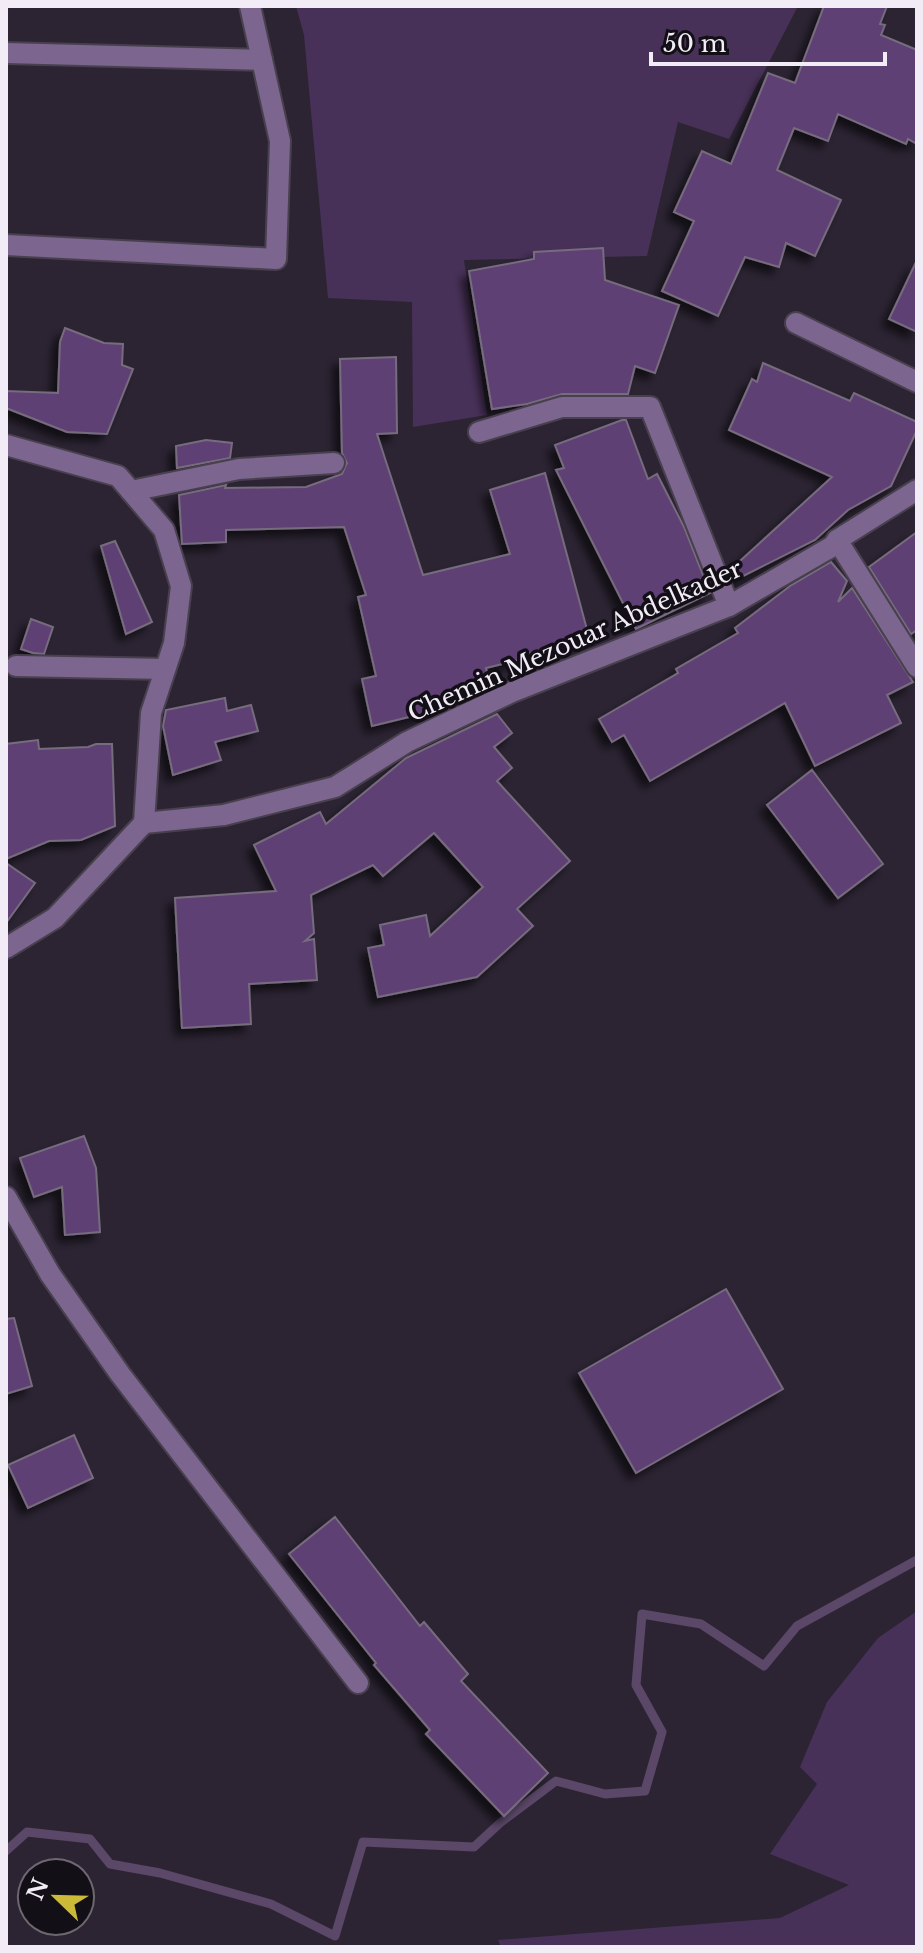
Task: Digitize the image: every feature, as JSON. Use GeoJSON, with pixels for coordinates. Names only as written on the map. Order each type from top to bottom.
{"type":"FeatureCollection","features":[{"type":"Feature","properties":{"kind":"street"},"geometry":{"type":"LineString","coordinates":[[6,245],[276,259],[280,141],[250,6]]}},
{"type":"Feature","properties":{"kind":"street"},"geometry":{"type":"LineString","coordinates":[[6,53],[262,60]]}},
{"type":"Feature","properties":{"kind":"street"},"geometry":{"type":"LineString","coordinates":[[796,323],[917,382]]}},
{"type":"Feature","properties":{"kind":"street"},"geometry":{"type":"LineString","coordinates":[[479,432],[562,407],[650,407],[729,606]]}},
{"type":"Feature","properties":{"kind":"street"},"geometry":{"type":"LineString","coordinates":[[6,445],[118,476],[164,530],[181,586],[174,643],[151,713],[144,823],[55,918],[6,948]]}},
{"type":"Feature","properties":{"kind":"street"},"geometry":{"type":"LineString","coordinates":[[131,491],[239,469],[334,463]]}},
{"type":"Feature","properties":{"kind":"street","name":"Chemin Mezouar Abdelkader"},"geometry":{"type":"LineString","coordinates":[[144,823],[224,815],[335,787],[407,742],[512,692],[729,606],[833,546],[837,540],[917,490]]}},
{"type":"Feature","properties":{"kind":"street"},"geometry":{"type":"LineString","coordinates":[[837,540],[917,667]]}},
{"type":"Feature","properties":{"kind":"street"},"geometry":{"type":"LineString","coordinates":[[16,666],[165,669]]}},
{"type":"Feature","properties":{"kind":"street"},"geometry":{"type":"LineString","coordinates":[[6,1197],[50,1274],[120,1374],[358,1683]]}},
{"type":"Feature","properties":{"kind":"shaded area"},"geometry":{"type":"Polygon","coordinates":[[[296,6],[798,6],[729,139],[678,122],[647,256],[464,260],[487,415],[413,427],[412,302],[328,298],[304,35],[296,6]]]}},
{"type":"Feature","properties":{"kind":"shaded area"},"geometry":{"type":"Polygon","coordinates":[[[917,1611],[917,1947],[501,1947],[498,1940],[780,1918],[849,1885],[770,1854],[817,1784],[800,1767],[827,1702],[878,1638],[917,1611]]]}},
{"type":"Feature","properties":{"kind":"building"},"geometry":{"type":"Polygon","coordinates":[[[824,6],[887,6],[880,24],[885,25],[881,35],[917,50],[917,144],[908,139],[906,144],[838,114],[828,141],[794,128],[777,170],[841,200],[815,256],[786,243],[779,267],[745,257],[718,316],[662,291],[694,221],[674,212],[702,151],[731,164],[768,73],[795,83],[824,6]]]}},
{"type":"Feature","properties":{"kind":"building"},"geometry":{"type":"Polygon","coordinates":[[[603,248],[605,280],[679,305],[655,373],[635,366],[628,394],[562,394],[527,404],[492,409],[469,271],[534,259],[534,252],[603,248]]]}},
{"type":"Feature","properties":{"kind":"building"},"geometry":{"type":"Polygon","coordinates":[[[917,260],[917,332],[889,319],[917,260]]]}},
{"type":"Feature","properties":{"kind":"building"},"geometry":{"type":"Polygon","coordinates":[[[65,328],[104,343],[123,344],[122,365],[133,369],[107,434],[67,432],[6,408],[6,391],[58,393],[60,342],[65,328]]]}},
{"type":"Feature","properties":{"kind":"building"},"geometry":{"type":"Polygon","coordinates":[[[396,357],[397,433],[377,434],[423,575],[510,554],[490,490],[545,473],[589,637],[486,668],[490,688],[450,707],[372,726],[362,679],[376,676],[358,597],[366,595],[344,527],[226,530],[226,542],[182,544],[179,495],[226,485],[225,488],[306,487],[342,474],[347,463],[342,453],[340,359],[396,357]]]}},
{"type":"Feature","properties":{"kind":"building"},"geometry":{"type":"Polygon","coordinates":[[[763,363],[850,401],[854,393],[917,422],[917,430],[891,486],[848,510],[815,540],[733,581],[729,571],[832,477],[729,430],[752,379],[757,382],[763,363]]]}},
{"type":"Feature","properties":{"kind":"building"},"geometry":{"type":"Polygon","coordinates":[[[626,420],[648,479],[657,474],[684,527],[710,593],[636,629],[556,470],[564,468],[555,445],[626,420]]]}},
{"type":"Feature","properties":{"kind":"building"},"geometry":{"type":"Polygon","coordinates":[[[206,440],[232,443],[230,458],[177,468],[176,446],[206,440]]]}},
{"type":"Feature","properties":{"kind":"building"},"geometry":{"type":"Polygon","coordinates":[[[917,532],[917,630],[911,634],[869,567],[917,532]]]}},
{"type":"Feature","properties":{"kind":"building"},"geometry":{"type":"Polygon","coordinates":[[[115,541],[152,622],[126,634],[101,546],[115,541]]]}},
{"type":"Feature","properties":{"kind":"building"},"geometry":{"type":"Polygon","coordinates":[[[831,562],[847,581],[838,602],[852,588],[913,682],[887,695],[901,723],[815,766],[785,703],[650,781],[624,735],[612,742],[599,719],[678,673],[676,669],[738,633],[735,628],[790,586],[831,562]]]}},
{"type":"Feature","properties":{"kind":"building"},"geometry":{"type":"Polygon","coordinates":[[[31,619],[53,627],[44,654],[21,649],[31,619]]]}},
{"type":"Feature","properties":{"kind":"building"},"geometry":{"type":"Polygon","coordinates":[[[225,698],[227,711],[251,705],[258,731],[215,742],[221,760],[173,775],[163,726],[166,710],[225,698]]]}},
{"type":"Feature","properties":{"kind":"building"},"geometry":{"type":"Polygon","coordinates":[[[497,714],[512,733],[494,747],[512,768],[497,781],[570,861],[517,909],[533,926],[477,977],[378,997],[368,948],[384,945],[380,925],[426,915],[430,936],[483,887],[434,833],[383,876],[373,865],[311,895],[314,933],[305,941],[314,939],[317,980],[249,984],[251,1024],[182,1028],[175,898],[276,891],[254,845],[320,812],[326,824],[406,758],[497,714]]]}},
{"type":"Feature","properties":{"kind":"building"},"geometry":{"type":"Polygon","coordinates":[[[38,740],[39,749],[112,744],[115,826],[81,840],[49,841],[6,859],[6,744],[38,740]]]}},
{"type":"Feature","properties":{"kind":"building"},"geometry":{"type":"Polygon","coordinates":[[[812,770],[883,864],[838,898],[767,805],[812,770]]]}},
{"type":"Feature","properties":{"kind":"building"},"geometry":{"type":"Polygon","coordinates":[[[6,863],[35,883],[6,923],[6,863]]]}},
{"type":"Feature","properties":{"kind":"building"},"geometry":{"type":"Polygon","coordinates":[[[84,1136],[96,1168],[100,1232],[65,1235],[62,1187],[34,1197],[20,1158],[84,1136]]]}},
{"type":"Feature","properties":{"kind":"building"},"geometry":{"type":"Polygon","coordinates":[[[726,1289],[783,1389],[636,1473],[579,1373],[726,1289]]]}},
{"type":"Feature","properties":{"kind":"building"},"geometry":{"type":"Polygon","coordinates":[[[14,1318],[32,1386],[6,1394],[6,1319],[14,1318]]]}},
{"type":"Feature","properties":{"kind":"building"},"geometry":{"type":"Polygon","coordinates":[[[74,1435],[93,1478],[28,1508],[8,1465],[74,1435]]]}},
{"type":"Feature","properties":{"kind":"building"},"geometry":{"type":"Polygon","coordinates":[[[335,1517],[420,1626],[424,1622],[468,1674],[461,1681],[548,1773],[504,1816],[426,1734],[430,1730],[374,1665],[376,1663],[289,1554],[335,1517]]]}},
{"type":"Feature","properties":{"kind":"waterway"},"geometry":{"type":"LineString","coordinates":[[6,1851],[27,1832],[90,1839],[110,1864],[160,1873],[271,1904],[335,1936],[363,1842],[474,1847],[556,1781],[605,1794],[645,1791],[662,1732],[636,1685],[642,1614],[701,1624],[764,1666],[797,1626],[917,1560]]}}]}
